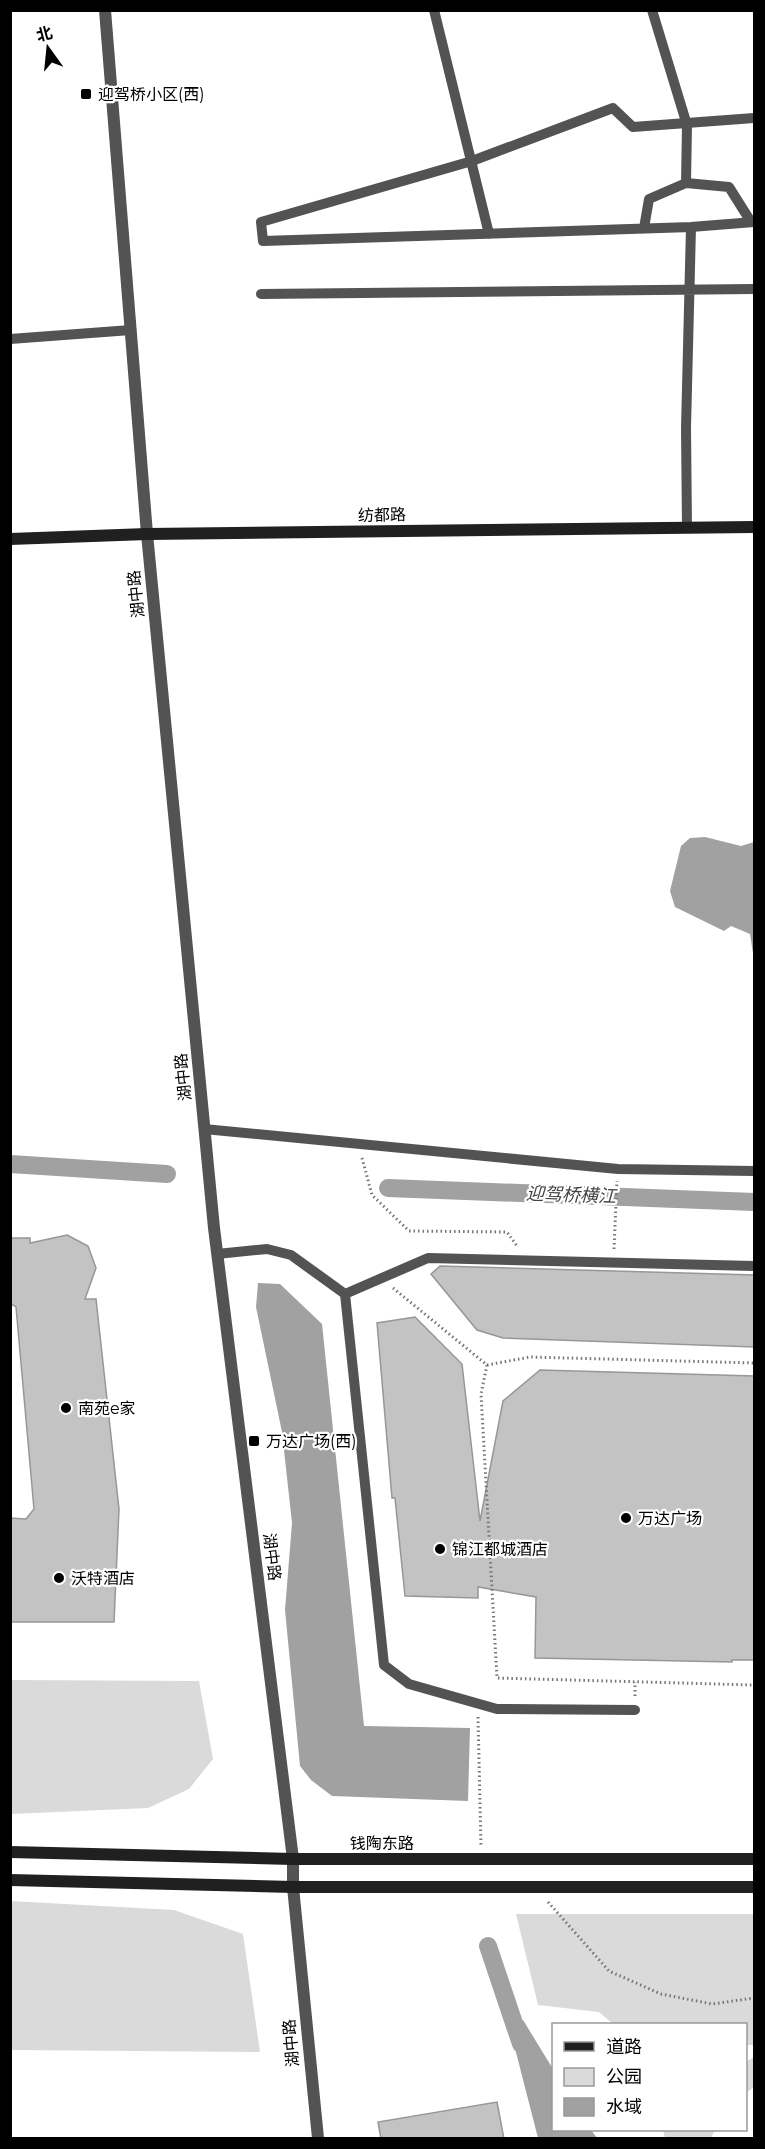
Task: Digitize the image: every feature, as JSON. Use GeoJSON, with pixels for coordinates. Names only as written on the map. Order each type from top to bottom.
{"type":"FeatureCollection","features":[{"type":"Feature","properties":{"kind":"street","name":"湖中路"},"geometry":{"type":"LineString","coordinates":[[105,10],[147,534],[204,1129],[217,1254],[293,1859],[293,1887],[318,2139]]}},
{"type":"Feature","properties":{"kind":"street","name":"纺都路"},"geometry":{"type":"LineString","coordinates":[[10,540],[147,534],[754,527]]}},
{"type":"Feature","properties":{"kind":"street","name":"钱陶东路"},"geometry":{"type":"LineString","coordinates":[[10,1852],[293,1859],[754,1859]]}},
{"type":"Feature","properties":{"kind":"street"},"geometry":{"type":"LineString","coordinates":[[10,1880],[293,1887],[754,1887]]}},
{"type":"Feature","properties":{"kind":"lane"},"geometry":{"type":"LineString","coordinates":[[434,10],[489,234]]}},
{"type":"Feature","properties":{"kind":"lane"},"geometry":{"type":"LineString","coordinates":[[651,10],[687,125],[686,183]]}},
{"type":"Feature","properties":{"kind":"lane"},"geometry":{"type":"LineString","coordinates":[[644,228],[649,199],[686,183],[729,187],[753,222],[691,227],[263,241],[261,222],[472,161],[613,108],[633,127],[687,125],[754,118]]}},
{"type":"Feature","properties":{"kind":"lane"},"geometry":{"type":"LineString","coordinates":[[687,528],[686,428],[691,227]]}},
{"type":"Feature","properties":{"kind":"lane"},"geometry":{"type":"LineString","coordinates":[[261,294],[754,289]]}},
{"type":"Feature","properties":{"kind":"lane"},"geometry":{"type":"LineString","coordinates":[[10,339],[130,330]]}},
{"type":"Feature","properties":{"kind":"lane"},"geometry":{"type":"LineString","coordinates":[[204,1129],[618,1169],[754,1171]]}},
{"type":"Feature","properties":{"kind":"lane"},"geometry":{"type":"LineString","coordinates":[[217,1254],[267,1250],[291,1255],[345,1294],[384,1665],[409,1684],[498,1709],[634,1710]]}},
{"type":"Feature","properties":{"kind":"lane"},"geometry":{"type":"LineString","coordinates":[[345,1294],[382,1280],[428,1258],[754,1266]]}},
{"type":"Feature","properties":{"kind":"path"},"geometry":{"type":"LineString","coordinates":[[359,1144],[365,1177],[372,1195],[409,1231],[507,1232],[527,1261]]}},
{"type":"Feature","properties":{"kind":"path"},"geometry":{"type":"LineString","coordinates":[[615,1235],[617,1187]]}},
{"type":"Feature","properties":{"kind":"path"},"geometry":{"type":"LineString","coordinates":[[382,1280],[487,1365],[530,1357],[754,1363]]}},
{"type":"Feature","properties":{"kind":"path"},"geometry":{"type":"LineString","coordinates":[[487,1365],[481,1394],[497,1678],[754,1685]]}},
{"type":"Feature","properties":{"kind":"path"},"geometry":{"type":"LineString","coordinates":[[478,1704],[481,1859]]}},
{"type":"Feature","properties":{"kind":"path"},"geometry":{"type":"LineString","coordinates":[[535,1887],[609,1971],[671,1996],[712,2004],[754,1998]]}},
{"type":"Feature","properties":{"kind":"green space"},"geometry":{"type":"Polygon","coordinates":[[[11,1680],[199,1681],[213,1759],[189,1789],[148,1808],[11,1814],[11,1680]]]}},
{"type":"Feature","properties":{"kind":"green space"},"geometry":{"type":"Polygon","coordinates":[[[11,1901],[174,1910],[243,1934],[260,2052],[11,2050],[11,1901]]]}},
{"type":"Feature","properties":{"kind":"green space"},"geometry":{"type":"Polygon","coordinates":[[[516,1914],[754,1914],[754,2045],[747,2045],[747,2023],[612,2023],[599,2012],[538,2005],[516,1914]]]}},
{"type":"Feature","properties":{"kind":"green space"},"geometry":{"type":"Polygon","coordinates":[[[754,2057],[754,2087],[747,2092],[747,2061],[754,2057]]]}},
{"type":"Feature","properties":{"kind":"green space"},"geometry":{"type":"Polygon","coordinates":[[[663,2131],[714,2131],[711,2138],[665,2138],[663,2131]]]}},
{"type":"Feature","properties":{"kind":"water"},"geometry":{"type":"Polygon","coordinates":[[[705,837],[741,846],[754,842],[754,960],[750,934],[731,926],[724,931],[675,907],[670,891],[681,846],[690,838],[705,837]]]}},
{"type":"Feature","properties":{"kind":"water"},"geometry":{"type":"Polygon","coordinates":[[[258,1283],[280,1284],[322,1324],[364,1726],[470,1728],[468,1801],[332,1796],[311,1780],[300,1766],[285,1610],[292,1523],[282,1432],[256,1307],[258,1283]]]}},
{"type":"Feature","properties":{"kind":"water"},"geometry":{"type":"Polygon","coordinates":[[[523,2020],[552,2067],[552,2131],[592,2131],[597,2138],[538,2138],[509,2025],[523,2020]]]}},
{"type":"Feature","properties":{"kind":"building","name":"南苑e家"},"geometry":{"type":"Polygon","coordinates":[[[67,1235],[88,1246],[96,1268],[85,1299],[96,1299],[119,1509],[114,1622],[10,1622],[10,1518],[26,1519],[34,1509],[16,1307],[10,1303],[10,1238],[30,1238],[30,1243],[67,1235]]]}},
{"type":"Feature","properties":{"kind":"building"},"geometry":{"type":"Polygon","coordinates":[[[440,1266],[754,1275],[754,1347],[503,1338],[477,1330],[431,1274],[440,1266]]]}},
{"type":"Feature","properties":{"kind":"building","name":"万达广场"},"geometry":{"type":"Polygon","coordinates":[[[415,1317],[462,1364],[480,1521],[503,1401],[540,1370],[754,1376],[754,1660],[732,1660],[732,1662],[535,1658],[536,1597],[478,1587],[478,1598],[405,1596],[395,1498],[392,1498],[377,1323],[415,1317]]]}},
{"type":"Feature","properties":{"kind":"building"},"geometry":{"type":"Polygon","coordinates":[[[497,2102],[504,2139],[381,2139],[378,2122],[497,2102]]]}},
{"type":"Feature","properties":{"kind":"waterway"},"geometry":{"type":"LineString","coordinates":[[10,1164],[167,1174]]}},
{"type":"Feature","properties":{"kind":"waterway","name":"迎驾桥横江"},"geometry":{"type":"LineString","coordinates":[[388,1188],[754,1202]]}},
{"type":"Feature","properties":{"kind":"waterway"},"geometry":{"type":"LineString","coordinates":[[488,1946],[521,2044]]}},
{"type":"Feature","properties":{"kind":"place","name":"迎驾桥小区(西)"},"geometry":{"type":"Point","coordinates":[86,94]}},
{"type":"Feature","properties":{"kind":"place","name":"南苑e家"},"geometry":{"type":"Point","coordinates":[66,1408]}},
{"type":"Feature","properties":{"kind":"place","name":"万达广场(西)"},"geometry":{"type":"Point","coordinates":[254,1441]}},
{"type":"Feature","properties":{"kind":"place","name":"万达广场"},"geometry":{"type":"Point","coordinates":[626,1518]}},
{"type":"Feature","properties":{"kind":"place","name":"锦江都城酒店"},"geometry":{"type":"Point","coordinates":[440,1549]}},
{"type":"Feature","properties":{"kind":"place","name":"沃特酒店"},"geometry":{"type":"Point","coordinates":[59,1578]}}]}
